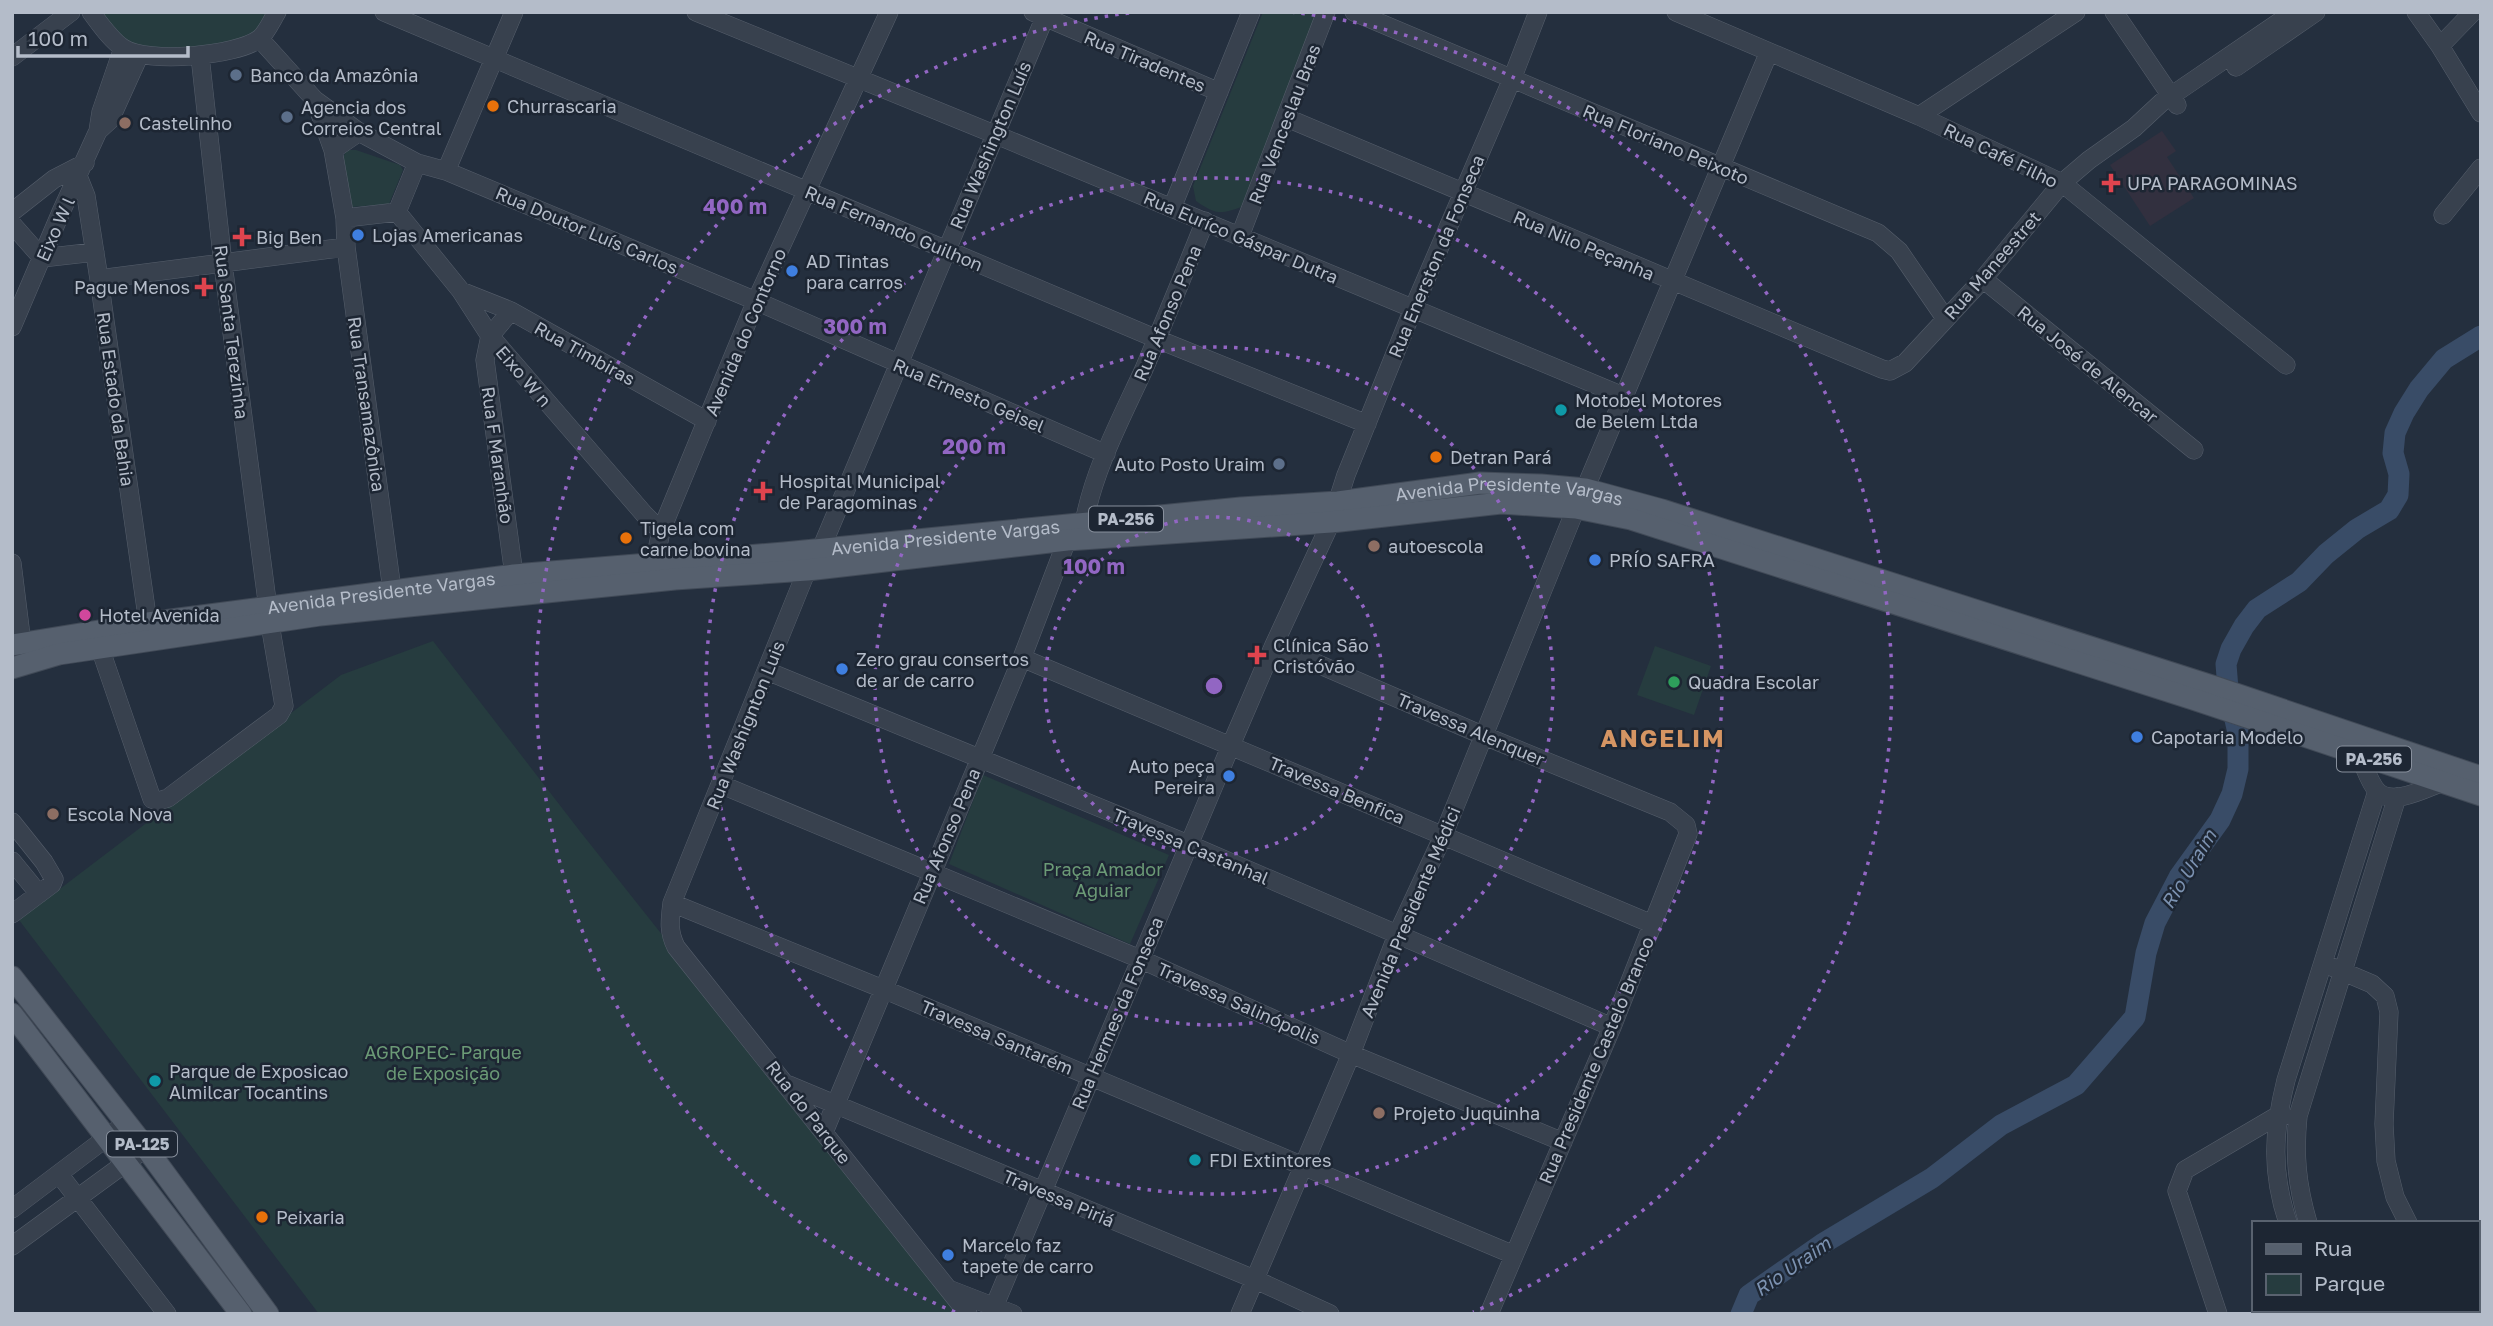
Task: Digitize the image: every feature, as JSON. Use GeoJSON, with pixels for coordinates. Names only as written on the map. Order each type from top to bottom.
{"type":"FeatureCollection","features":[{"type":"Feature","properties":{"kind":"main road","name":"Avenida Presidente Vargas"},"geometry":{"type":"LineString","coordinates":[[17,644],[148,623],[269,615],[320,615],[821,549],[1241,508],[1338,502],[1494,482],[1580,498],[1630,519],[1985,624],[2268,715]]}},
{"type":"Feature","properties":{"kind":"main road","name":"Avenida Presidente Vargas"},"geometry":{"type":"LineString","coordinates":[[12,668],[52,655],[100,648],[392,590],[514,575],[807,570],[1067,540],[1331,522],[1501,503],[1580,498]]}},
{"type":"Feature","properties":{"kind":"main road","name":"PA-256"},"geometry":{"type":"LineString","coordinates":[[2268,715],[2359,755],[2481,795]]}},
{"type":"Feature","properties":{"kind":"main road","name":"PA-256"},"geometry":{"type":"LineString","coordinates":[[2268,715],[2481,777]]}},
{"type":"Feature","properties":{"kind":"main road","name":"PA-125"},"geometry":{"type":"LineString","coordinates":[[12,977],[146,1148],[268,1314]]}},
{"type":"Feature","properties":{"kind":"main road","name":"PA-125"},"geometry":{"type":"LineString","coordinates":[[12,1014],[241,1314]]}},
{"type":"Feature","properties":{"kind":"street"},"geometry":{"type":"LineString","coordinates":[[12,57],[71,12]]}},
{"type":"Feature","properties":{"kind":"street"},"geometry":{"type":"LineString","coordinates":[[91,12],[123,48],[139,56],[200,56],[235,49],[260,39],[277,12]]}},
{"type":"Feature","properties":{"kind":"street","name":"Rua Fernando Guilhon"},"geometry":{"type":"LineString","coordinates":[[384,12],[1157,339],[1367,424]]}},
{"type":"Feature","properties":{"kind":"street"},"geometry":{"type":"LineString","coordinates":[[446,171],[514,12]]}},
{"type":"Feature","properties":{"kind":"street","name":"Rua Euríco Gáspar Dutra"},"geometry":{"type":"LineString","coordinates":[[696,12],[1623,396]]}},
{"type":"Feature","properties":{"kind":"street","name":"Avenida do Contorno"},"geometry":{"type":"LineString","coordinates":[[654,573],[661,531],[756,301],[889,12]]}},
{"type":"Feature","properties":{"kind":"street"},"geometry":{"type":"LineString","coordinates":[[1172,208],[1251,12]]}},
{"type":"Feature","properties":{"kind":"street","name":"Rua Venceslau Bras"},"geometry":{"type":"LineString","coordinates":[[1240,236],[1326,12]]}},
{"type":"Feature","properties":{"kind":"street","name":"Rua Floriano Peixoto"},"geometry":{"type":"LineString","coordinates":[[1354,12],[1878,233],[1899,251],[1945,318]]}},
{"type":"Feature","properties":{"kind":"street","name":"Rua Enerston da Fonseca"},"geometry":{"type":"LineString","coordinates":[[1331,522],[1413,309],[1538,12]]}},
{"type":"Feature","properties":{"kind":"street","name":"Rua Café Filho"},"geometry":{"type":"LineString","coordinates":[[1676,12],[1919,116],[2062,183],[2286,365]]}},
{"type":"Feature","properties":{"kind":"street"},"geometry":{"type":"LineString","coordinates":[[1919,116],[2076,12]]}},
{"type":"Feature","properties":{"kind":"street"},"geometry":{"type":"LineString","coordinates":[[2114,12],[2174,101]]}},
{"type":"Feature","properties":{"kind":"street","name":"Rua Maneestret"},"geometry":{"type":"LineString","coordinates":[[2174,101],[2294,12]]}},
{"type":"Feature","properties":{"kind":"street","name":"Rua Maneestret"},"geometry":{"type":"LineString","coordinates":[[1881,369],[1891,371],[1905,363],[1983,279],[2062,183],[2089,160],[2174,101],[2316,12]]}},
{"type":"Feature","properties":{"kind":"street"},"geometry":{"type":"LineString","coordinates":[[2416,12],[2481,113]]}},
{"type":"Feature","properties":{"kind":"street"},"geometry":{"type":"LineString","coordinates":[[2440,46],[2473,12]]}},
{"type":"Feature","properties":{"kind":"street","name":"Rua Tiradentes"},"geometry":{"type":"LineString","coordinates":[[1042,14],[1219,92]]}},
{"type":"Feature","properties":{"kind":"street","name":"Rua Washington Luís"},"geometry":{"type":"LineString","coordinates":[[821,549],[1042,14]]}},
{"type":"Feature","properties":{"kind":"street"},"geometry":{"type":"LineString","coordinates":[[260,39],[315,100]]}},
{"type":"Feature","properties":{"kind":"street","name":"Eixo W l"},"geometry":{"type":"LineString","coordinates":[[12,327],[98,131],[101,112],[123,48]]}},
{"type":"Feature","properties":{"kind":"street","name":"Avenida Presidente Médici"},"geometry":{"type":"LineString","coordinates":[[1240,1314],[1351,1054],[1397,935],[1443,836],[1580,498],[1769,52]]}},
{"type":"Feature","properties":{"kind":"street","name":"Eixo W l"},"geometry":{"type":"LineString","coordinates":[[98,131],[110,120],[139,56]]}},
{"type":"Feature","properties":{"kind":"street","name":"Rua Santa Terezinha"},"geometry":{"type":"LineString","coordinates":[[100,648],[152,799],[168,799],[279,715],[284,706],[269,615],[223,264],[200,56]]}},
{"type":"Feature","properties":{"kind":"street","name":"Rua Doutor Luís Carlos"},"geometry":{"type":"LineString","coordinates":[[315,100],[359,132],[417,163],[446,171],[756,301]]}},
{"type":"Feature","properties":{"kind":"street","name":"Rua Transamazônica"},"geometry":{"type":"LineString","coordinates":[[315,100],[333,150],[345,218],[346,247],[392,590]]}},
{"type":"Feature","properties":{"kind":"street","name":"Rua Nilo Peçanha"},"geometry":{"type":"LineString","coordinates":[[1287,118],[1881,369]]}},
{"type":"Feature","properties":{"kind":"street"},"geometry":{"type":"LineString","coordinates":[[333,150],[359,132]]}},
{"type":"Feature","properties":{"kind":"street"},"geometry":{"type":"LineString","coordinates":[[345,218],[397,212],[417,163]]}},
{"type":"Feature","properties":{"kind":"street"},"geometry":{"type":"LineString","coordinates":[[2443,215],[2481,168]]}},
{"type":"Feature","properties":{"kind":"street"},"geometry":{"type":"LineString","coordinates":[[12,212],[54,179],[82,169]]}},
{"type":"Feature","properties":{"kind":"street","name":"Rua Estado da Bahia"},"geometry":{"type":"LineString","coordinates":[[82,169],[148,623]]}},
{"type":"Feature","properties":{"kind":"street","name":"Eixo W n"},"geometry":{"type":"LineString","coordinates":[[397,212],[461,291],[490,336],[661,531]]}},
{"type":"Feature","properties":{"kind":"street","name":"Rua Afonso Pena"},"geometry":{"type":"LineString","coordinates":[[1084,523],[1088,500],[1106,454],[1205,221]]}},
{"type":"Feature","properties":{"kind":"street"},"geometry":{"type":"LineString","coordinates":[[12,224],[42,258],[95,252]]}},
{"type":"Feature","properties":{"kind":"street"},"geometry":{"type":"LineString","coordinates":[[99,279],[346,247]]}},
{"type":"Feature","properties":{"kind":"street","name":"Rua José de Alencar"},"geometry":{"type":"LineString","coordinates":[[1983,279],[2194,450]]}},
{"type":"Feature","properties":{"kind":"street","name":"Rua Timbiras"},"geometry":{"type":"LineString","coordinates":[[461,291],[511,312],[708,421]]}},
{"type":"Feature","properties":{"kind":"street","name":"Rua Ernesto Geisel"},"geometry":{"type":"LineString","coordinates":[[756,301],[1106,454]]}},
{"type":"Feature","properties":{"kind":"street"},"geometry":{"type":"LineString","coordinates":[[490,336],[511,312]]}},
{"type":"Feature","properties":{"kind":"street","name":"Rua F Maranhão"},"geometry":{"type":"LineString","coordinates":[[490,336],[485,360],[514,575]]}},
{"type":"Feature","properties":{"kind":"street","name":"Rua Hermes da Fonseca"},"geometry":{"type":"LineString","coordinates":[[993,1310],[1188,844],[1274,645],[1331,522]]}},
{"type":"Feature","properties":{"kind":"street","name":"Rua Afonso Pena"},"geometry":{"type":"LineString","coordinates":[[824,1132],[1022,658],[1067,540]]}},
{"type":"Feature","properties":{"kind":"street","name":"Rua Washignton Luis"},"geometry":{"type":"LineString","coordinates":[[672,903],[807,570],[821,549]]}},
{"type":"Feature","properties":{"kind":"street"},"geometry":{"type":"LineString","coordinates":[[12,563],[17,644]]}},
{"type":"Feature","properties":{"kind":"street","name":"Travessa Alenquer"},"geometry":{"type":"LineString","coordinates":[[1274,645],[1482,735],[1670,812]]}},
{"type":"Feature","properties":{"kind":"street","name":"Travessa Benfica"},"geometry":{"type":"LineString","coordinates":[[1022,658],[1653,924]]}},
{"type":"Feature","properties":{"kind":"street","name":"Travessa Castanhal"},"geometry":{"type":"LineString","coordinates":[[767,671],[1188,844],[1612,1027]]}},
{"type":"Feature","properties":{"kind":"street"},"geometry":{"type":"LineString","coordinates":[[2359,755],[2377,791],[2386,796],[2397,797],[2443,782]]}},
{"type":"Feature","properties":{"kind":"street","name":"Travessa Salinópolis"},"geometry":{"type":"LineString","coordinates":[[722,785],[1140,959],[1351,1054],[1563,1142]]}},
{"type":"Feature","properties":{"kind":"street"},"geometry":{"type":"LineString","coordinates":[[2287,1221],[2280,1198],[2274,1149],[2277,1116],[2377,791]]}},
{"type":"Feature","properties":{"kind":"street"},"geometry":{"type":"LineString","coordinates":[[2307,1221],[2300,1198],[2295,1152],[2298,1116],[2397,797]]}},
{"type":"Feature","properties":{"kind":"street","name":"Rua Presidente Castelo Branco"},"geometry":{"type":"LineString","coordinates":[[1489,1314],[1612,1027],[1688,834],[1686,825],[1670,812]]}},
{"type":"Feature","properties":{"kind":"street"},"geometry":{"type":"LineString","coordinates":[[12,822],[54,879],[52,884],[12,914]]}},
{"type":"Feature","properties":{"kind":"street"},"geometry":{"type":"LineString","coordinates":[[12,861],[18,882],[39,894]]}},
{"type":"Feature","properties":{"kind":"street"},"geometry":{"type":"LineString","coordinates":[[18,882],[44,862]]}},
{"type":"Feature","properties":{"kind":"street"},"geometry":{"type":"LineString","coordinates":[[2351,874],[2371,880]]}},
{"type":"Feature","properties":{"kind":"street","name":"Travessa Santarém"},"geometry":{"type":"LineString","coordinates":[[672,903],[1514,1255]]}},
{"type":"Feature","properties":{"kind":"street","name":"Rua do Parque"},"geometry":{"type":"LineString","coordinates":[[672,903],[669,930],[676,947],[968,1314]]}},
{"type":"Feature","properties":{"kind":"street"},"geometry":{"type":"LineString","coordinates":[[2322,965],[2342,970],[2372,984],[2385,996],[2389,1012],[2386,1161],[2395,1197],[2407,1221]]}},
{"type":"Feature","properties":{"kind":"street","name":"Travessa Piriá"},"geometry":{"type":"LineString","coordinates":[[787,1085],[1254,1279],[1330,1314]]}},
{"type":"Feature","properties":{"kind":"street"},"geometry":{"type":"LineString","coordinates":[[2218,1314],[2177,1191],[2180,1180],[2185,1170],[2277,1116],[2298,1116]]}},
{"type":"Feature","properties":{"kind":"street"},"geometry":{"type":"LineString","coordinates":[[12,1209],[126,1124]]}},
{"type":"Feature","properties":{"kind":"street"},"geometry":{"type":"LineString","coordinates":[[12,1246],[146,1148]]}},
{"type":"Feature","properties":{"kind":"street"},"geometry":{"type":"LineString","coordinates":[[59,1174],[166,1314]]}},
{"type":"Feature","properties":{"kind":"street"},"geometry":{"type":"LineString","coordinates":[[951,1290],[993,1310],[1013,1314]]}},
{"type":"Feature","properties":{"kind":"shaded area"},"geometry":{"type":"Polygon","coordinates":[[[2162,131],[2176,151],[2167,157],[2194,198],[2150,226],[2110,165],[2162,131]]]}},
{"type":"Feature","properties":{"kind":"green space"},"geometry":{"type":"Polygon","coordinates":[[[97,12],[273,12],[260,35],[228,43],[167,49],[132,45],[119,38],[97,12]]]}},
{"type":"Feature","properties":{"kind":"green space"},"geometry":{"type":"Polygon","coordinates":[[[1263,12],[1313,12],[1315,25],[1241,207],[1218,212],[1196,201],[1193,186],[1263,12]]]}},
{"type":"Feature","properties":{"kind":"green space"},"geometry":{"type":"Polygon","coordinates":[[[347,150],[356,150],[400,165],[403,170],[389,204],[351,207],[343,157],[347,150]]]}},
{"type":"Feature","properties":{"kind":"green space","name":"AGROPEC- Parque de Exposição"},"geometry":{"type":"Polygon","coordinates":[[[433,641],[579,830],[963,1314],[319,1314],[19,920],[341,675],[433,641]]]}},
{"type":"Feature","properties":{"kind":"green space","name":"Quadra Escolar"},"geometry":{"type":"Polygon","coordinates":[[[1655,646],[1711,666],[1694,715],[1637,695],[1655,646]]]}},
{"type":"Feature","properties":{"kind":"green space","name":"Praça Amador Aguiar"},"geometry":{"type":"Polygon","coordinates":[[[983,775],[1169,855],[1130,944],[949,864],[983,775]]]}},
{"type":"Feature","properties":{"kind":"waterway","name":"Rio Uraim"},"geometry":{"type":"LineString","coordinates":[[1741,1314],[1749,1295],[1822,1244],[1932,1178],[2001,1125],[2076,1085],[2135,1017],[2146,953],[2155,923],[2179,877],[2220,820],[2232,794],[2238,769],[2238,733],[2228,689],[2226,664],[2231,649],[2257,609],[2299,582],[2326,554],[2357,529],[2389,510],[2398,495],[2399,474],[2393,453],[2395,433],[2404,413],[2419,389],[2444,359],[2481,336]]}},
{"type":"Feature","properties":{"kind":"place","name":"Banco da Amazônia"},"geometry":{"type":"Point","coordinates":[236,75]}},
{"type":"Feature","properties":{"kind":"place","name":"Churrascaria"},"geometry":{"type":"Point","coordinates":[493,106]}},
{"type":"Feature","properties":{"kind":"place","name":"Agencia dos Correios Central"},"geometry":{"type":"Point","coordinates":[287,117]}},
{"type":"Feature","properties":{"kind":"place","name":"Castelinho"},"geometry":{"type":"Point","coordinates":[125,123]}},
{"type":"Feature","properties":{"kind":"place","name":"UPA PARAGOMINAS"},"geometry":{"type":"Point","coordinates":[2111,183]}},
{"type":"Feature","properties":{"kind":"place","name":"Lojas Americanas"},"geometry":{"type":"Point","coordinates":[358,235]}},
{"type":"Feature","properties":{"kind":"place","name":"Big Ben"},"geometry":{"type":"Point","coordinates":[242,237]}},
{"type":"Feature","properties":{"kind":"place","name":"AD Tintas para carros"},"geometry":{"type":"Point","coordinates":[792,271]}},
{"type":"Feature","properties":{"kind":"place","name":"Pague Menos"},"geometry":{"type":"Point","coordinates":[204,287]}},
{"type":"Feature","properties":{"kind":"place","name":"Motobel Motores de Belem Ltda"},"geometry":{"type":"Point","coordinates":[1561,410]}},
{"type":"Feature","properties":{"kind":"place","name":"Detran Pará"},"geometry":{"type":"Point","coordinates":[1436,457]}},
{"type":"Feature","properties":{"kind":"place","name":"Auto Posto Uraim"},"geometry":{"type":"Point","coordinates":[1279,464]}},
{"type":"Feature","properties":{"kind":"place","name":"Hospital Municipal de Paragominas"},"geometry":{"type":"Point","coordinates":[763,491]}},
{"type":"Feature","properties":{"kind":"place","name":"Tigela com carne bovina"},"geometry":{"type":"Point","coordinates":[626,538]}},
{"type":"Feature","properties":{"kind":"place","name":"autoescola"},"geometry":{"type":"Point","coordinates":[1374,546]}},
{"type":"Feature","properties":{"kind":"place","name":"PRÍO SAFRA"},"geometry":{"type":"Point","coordinates":[1595,560]}},
{"type":"Feature","properties":{"kind":"place","name":"Hotel Avenida"},"geometry":{"type":"Point","coordinates":[85,615]}},
{"type":"Feature","properties":{"kind":"place","name":"Clínica São Cristóvão"},"geometry":{"type":"Point","coordinates":[1257,655]}},
{"type":"Feature","properties":{"kind":"place","name":"Zero grau consertos de ar de carro"},"geometry":{"type":"Point","coordinates":[842,669]}},
{"type":"Feature","properties":{"kind":"place","name":"Quadra Escolar"},"geometry":{"type":"Point","coordinates":[1674,682]}},
{"type":"Feature","properties":{"kind":"place","name":"Capotaria Modelo"},"geometry":{"type":"Point","coordinates":[2137,737]}},
{"type":"Feature","properties":{"kind":"place","name":"Auto peça Pereira"},"geometry":{"type":"Point","coordinates":[1229,776]}},
{"type":"Feature","properties":{"kind":"place","name":"Escola Nova"},"geometry":{"type":"Point","coordinates":[53,814]}},
{"type":"Feature","properties":{"kind":"place","name":"Parque de Exposicao Almilcar Tocantins"},"geometry":{"type":"Point","coordinates":[155,1081]}},
{"type":"Feature","properties":{"kind":"place","name":"Projeto Juquinha"},"geometry":{"type":"Point","coordinates":[1379,1113]}},
{"type":"Feature","properties":{"kind":"place","name":"FDI Extintores"},"geometry":{"type":"Point","coordinates":[1195,1160]}},
{"type":"Feature","properties":{"kind":"place","name":"Peixaria"},"geometry":{"type":"Point","coordinates":[262,1217]}},
{"type":"Feature","properties":{"kind":"place","name":"Marcelo faz tapete de carro"},"geometry":{"type":"Point","coordinates":[948,1255]}},
{"type":"Feature","properties":{"kind":"district","name":"ANGELIM"},"geometry":{"type":"Point","coordinates":[1663,737]}}]}
